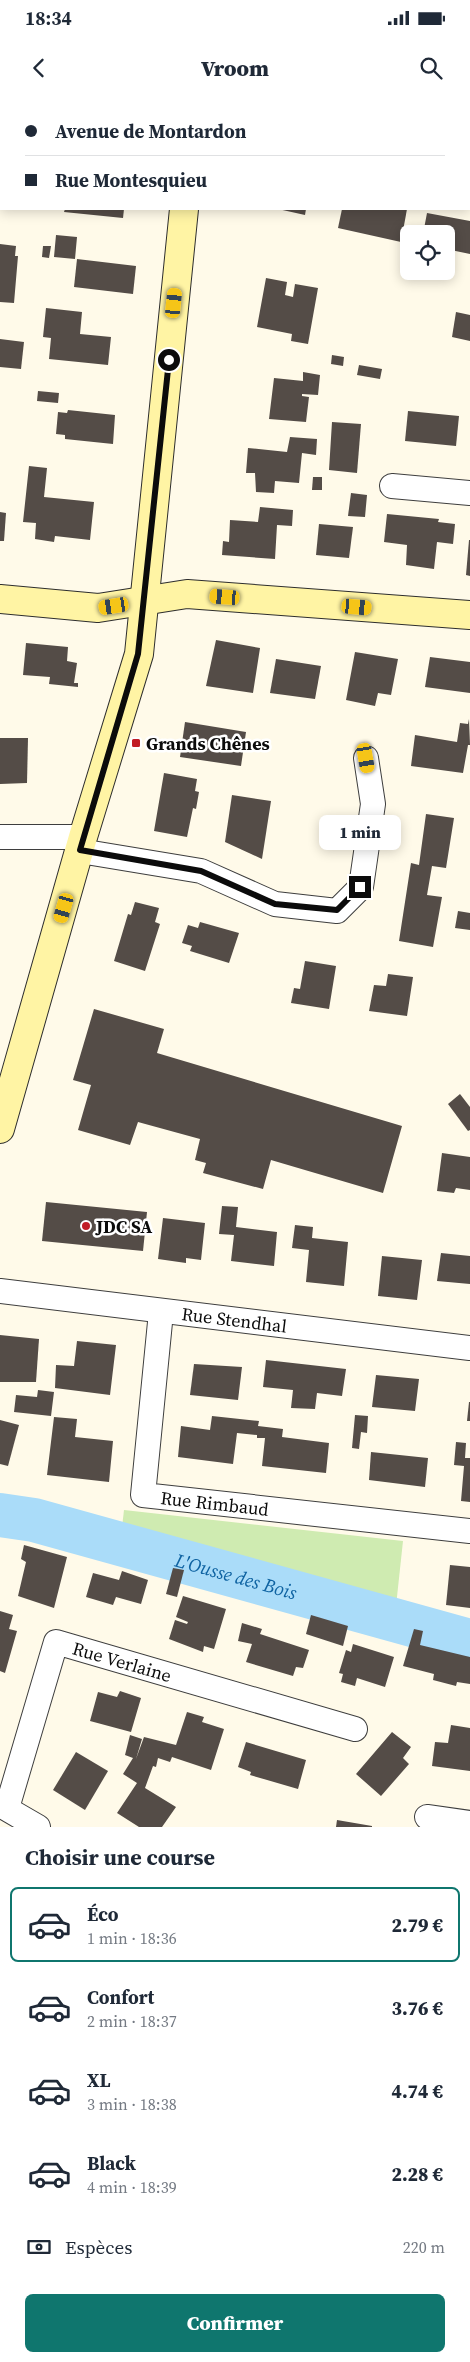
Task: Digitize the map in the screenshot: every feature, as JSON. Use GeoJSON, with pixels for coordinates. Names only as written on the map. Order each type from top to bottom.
{"type":"FeatureCollection","features":[{"type":"Feature","properties":{"kind":"street"},"geometry":{"type":"LineString","coordinates":[[0,1129],[5,1092],[82,844],[138,654],[184,210]]}},
{"type":"Feature","properties":{"kind":"street"},"geometry":{"type":"LineString","coordinates":[[392,486],[470,493]]}},
{"type":"Feature","properties":{"kind":"street"},"geometry":{"type":"LineString","coordinates":[[0,599],[98,608],[187,594],[470,615]]}},
{"type":"Feature","properties":{"kind":"street"},"geometry":{"type":"LineString","coordinates":[[0,837],[82,844],[201,871],[275,904],[337,910],[360,887],[373,804],[366,758]]}},
{"type":"Feature","properties":{"kind":"street","name":"Rue Stendhal"},"geometry":{"type":"LineString","coordinates":[[0,1291],[470,1348]]}},
{"type":"Feature","properties":{"kind":"street","name":"Rue Rimbaud"},"geometry":{"type":"LineString","coordinates":[[161,1312],[143,1495],[470,1531]]}},
{"type":"Feature","properties":{"kind":"street","name":"Rue Verlaine"},"geometry":{"type":"LineString","coordinates":[[3,1806],[56,1642],[356,1729]]}},
{"type":"Feature","properties":{"kind":"street"},"geometry":{"type":"LineString","coordinates":[[3,1806],[38,1827]]}},
{"type":"Feature","properties":{"kind":"street"},"geometry":{"type":"LineString","coordinates":[[427,1817],[470,1822]]}},
{"type":"Feature","properties":{"kind":"green space"},"geometry":{"type":"Polygon","coordinates":[[[124,1510],[403,1541],[396,1606],[121,1536],[124,1510]]]}},
{"type":"Feature","properties":{"kind":"building"},"geometry":{"type":"Polygon","coordinates":[[[65,210],[124,210],[123,218],[64,212],[65,210]]]}},
{"type":"Feature","properties":{"kind":"building"},"geometry":{"type":"Polygon","coordinates":[[[282,210],[306,210],[305,215],[282,210]]]}},
{"type":"Feature","properties":{"kind":"building"},"geometry":{"type":"Polygon","coordinates":[[[342,210],[407,210],[404,225],[400,225],[400,242],[338,228],[342,210]]]}},
{"type":"Feature","properties":{"kind":"building"},"geometry":{"type":"Polygon","coordinates":[[[427,213],[470,221],[470,254],[455,251],[455,225],[425,225],[427,213]]]}},
{"type":"Feature","properties":{"kind":"building"},"geometry":{"type":"Polygon","coordinates":[[[56,235],[77,237],[75,259],[54,257],[56,235]]]}},
{"type":"Feature","properties":{"kind":"building"},"geometry":{"type":"Polygon","coordinates":[[[0,244],[16,246],[15,256],[18,256],[14,303],[0,302],[0,244]]]}},
{"type":"Feature","properties":{"kind":"building"},"geometry":{"type":"Polygon","coordinates":[[[43,246],[51,246],[49,258],[42,257],[43,246]]]}},
{"type":"Feature","properties":{"kind":"building"},"geometry":{"type":"Polygon","coordinates":[[[77,259],[136,266],[133,294],[74,287],[77,259]]]}},
{"type":"Feature","properties":{"kind":"building"},"geometry":{"type":"Polygon","coordinates":[[[266,278],[287,282],[285,295],[293,297],[295,284],[318,288],[308,344],[291,341],[292,334],[257,327],[266,278]]]}},
{"type":"Feature","properties":{"kind":"building"},"geometry":{"type":"Polygon","coordinates":[[[46,308],[82,312],[80,334],[111,337],[108,365],[49,359],[51,338],[43,337],[46,308]]]}},
{"type":"Feature","properties":{"kind":"building"},"geometry":{"type":"Polygon","coordinates":[[[456,312],[470,315],[470,341],[452,337],[456,312]]]}},
{"type":"Feature","properties":{"kind":"building"},"geometry":{"type":"Polygon","coordinates":[[[0,339],[24,342],[21,369],[0,367],[0,339]]]}},
{"type":"Feature","properties":{"kind":"building"},"geometry":{"type":"Polygon","coordinates":[[[332,355],[344,357],[343,366],[331,364],[332,355]]]}},
{"type":"Feature","properties":{"kind":"building"},"geometry":{"type":"Polygon","coordinates":[[[359,365],[382,369],[380,379],[357,375],[359,365]]]}},
{"type":"Feature","properties":{"kind":"building"},"geometry":{"type":"Polygon","coordinates":[[[303,372],[320,375],[318,395],[302,394],[302,396],[309,397],[306,422],[269,419],[274,378],[303,381],[303,372]]]}},
{"type":"Feature","properties":{"kind":"building"},"geometry":{"type":"Polygon","coordinates":[[[38,391],[59,393],[58,403],[37,401],[38,391]]]}},
{"type":"Feature","properties":{"kind":"building"},"geometry":{"type":"Polygon","coordinates":[[[68,410],[115,415],[113,444],[65,439],[65,435],[56,434],[58,412],[67,413],[68,410]]]}},
{"type":"Feature","properties":{"kind":"building"},"geometry":{"type":"Polygon","coordinates":[[[408,411],[459,416],[456,446],[405,441],[408,411]]]}},
{"type":"Feature","properties":{"kind":"building"},"geometry":{"type":"Polygon","coordinates":[[[332,422],[361,424],[357,473],[329,470],[332,422]]]}},
{"type":"Feature","properties":{"kind":"building"},"geometry":{"type":"Polygon","coordinates":[[[290,437],[317,439],[316,455],[302,453],[299,483],[275,481],[274,493],[256,492],[255,473],[246,473],[248,448],[287,452],[290,437]]]}},
{"type":"Feature","properties":{"kind":"building"},"geometry":{"type":"Polygon","coordinates":[[[29,466],[47,468],[44,497],[94,502],[90,540],[55,536],[54,542],[35,539],[36,523],[23,522],[29,466]]]}},
{"type":"Feature","properties":{"kind":"building"},"geometry":{"type":"Polygon","coordinates":[[[313,477],[322,477],[322,490],[312,490],[313,477]]]}},
{"type":"Feature","properties":{"kind":"building"},"geometry":{"type":"Polygon","coordinates":[[[351,493],[367,495],[365,517],[348,516],[351,493]]]}},
{"type":"Feature","properties":{"kind":"building"},"geometry":{"type":"Polygon","coordinates":[[[260,507],[293,510],[292,526],[277,525],[275,559],[222,555],[223,541],[229,542],[230,520],[258,522],[260,507]]]}},
{"type":"Feature","properties":{"kind":"building"},"geometry":{"type":"Polygon","coordinates":[[[0,512],[6,513],[4,541],[0,541],[0,512]]]}},
{"type":"Feature","properties":{"kind":"building"},"geometry":{"type":"Polygon","coordinates":[[[387,514],[439,519],[438,522],[455,524],[453,544],[437,542],[434,569],[406,565],[407,545],[384,542],[387,514]]]}},
{"type":"Feature","properties":{"kind":"building"},"geometry":{"type":"Polygon","coordinates":[[[319,524],[353,527],[349,558],[316,555],[319,524]]]}},
{"type":"Feature","properties":{"kind":"building"},"geometry":{"type":"Polygon","coordinates":[[[470,540],[470,576],[466,575],[470,540]]]}},
{"type":"Feature","properties":{"kind":"building"},"geometry":{"type":"Polygon","coordinates":[[[216,640],[260,648],[253,693],[206,686],[216,640]]]}},
{"type":"Feature","properties":{"kind":"building"},"geometry":{"type":"Polygon","coordinates":[[[26,643],[68,647],[67,661],[77,663],[74,683],[78,683],[78,687],[49,684],[50,677],[23,675],[26,643]]]}},
{"type":"Feature","properties":{"kind":"building"},"geometry":{"type":"Polygon","coordinates":[[[355,652],[398,659],[391,695],[378,693],[375,706],[346,700],[355,652]]]}},
{"type":"Feature","properties":{"kind":"building"},"geometry":{"type":"Polygon","coordinates":[[[430,657],[470,662],[470,693],[425,687],[430,657]]]}},
{"type":"Feature","properties":{"kind":"building"},"geometry":{"type":"Polygon","coordinates":[[[276,659],[321,666],[315,699],[270,693],[276,659]]]}},
{"type":"Feature","properties":{"kind":"building"},"geometry":{"type":"Polygon","coordinates":[[[469,719],[470,745],[468,745],[463,773],[411,766],[415,735],[457,742],[460,723],[468,724],[469,719]]]}},
{"type":"Feature","properties":{"kind":"building"},"geometry":{"type":"Polygon","coordinates":[[[185,722],[246,732],[241,766],[180,757],[185,722]]]}},
{"type":"Feature","properties":{"kind":"building"},"geometry":{"type":"Polygon","coordinates":[[[0,738],[28,738],[27,783],[0,784],[0,738]]]}},
{"type":"Feature","properties":{"kind":"building"},"geometry":{"type":"Polygon","coordinates":[[[164,773],[197,779],[195,791],[199,792],[196,809],[193,808],[187,837],[154,831],[164,773]]]}},
{"type":"Feature","properties":{"kind":"building"},"geometry":{"type":"Polygon","coordinates":[[[232,795],[271,801],[262,859],[225,842],[232,795]]]}},
{"type":"Feature","properties":{"kind":"building"},"geometry":{"type":"Polygon","coordinates":[[[426,814],[454,818],[446,868],[432,866],[427,895],[442,897],[433,947],[399,941],[411,863],[419,865],[426,814]]]}},
{"type":"Feature","properties":{"kind":"building"},"geometry":{"type":"Polygon","coordinates":[[[135,902],[159,908],[155,922],[160,924],[145,971],[114,961],[128,914],[131,915],[135,902]]]}},
{"type":"Feature","properties":{"kind":"building"},"geometry":{"type":"Polygon","coordinates":[[[458,911],[470,913],[470,930],[455,928],[458,911]]]}},
{"type":"Feature","properties":{"kind":"building"},"geometry":{"type":"Polygon","coordinates":[[[200,922],[239,933],[229,963],[190,951],[192,946],[182,943],[188,925],[198,928],[200,922]]]}},
{"type":"Feature","properties":{"kind":"building"},"geometry":{"type":"Polygon","coordinates":[[[305,961],[336,966],[329,1009],[291,1003],[294,988],[300,989],[305,961]]]}},
{"type":"Feature","properties":{"kind":"building"},"geometry":{"type":"Polygon","coordinates":[[[388,974],[413,977],[407,1016],[369,1011],[374,985],[386,986],[388,974]]]}},
{"type":"Feature","properties":{"kind":"building"},"geometry":{"type":"Polygon","coordinates":[[[94,1009],[164,1029],[157,1053],[402,1126],[383,1193],[271,1160],[263,1189],[203,1173],[206,1163],[195,1160],[200,1139],[138,1122],[130,1145],[78,1130],[91,1085],[73,1080],[94,1009]]]}},
{"type":"Feature","properties":{"kind":"building"},"geometry":{"type":"Polygon","coordinates":[[[460,1094],[470,1107],[470,1130],[468,1131],[448,1104],[460,1094]]]}},
{"type":"Feature","properties":{"kind":"building"},"geometry":{"type":"Polygon","coordinates":[[[442,1153],[470,1157],[470,1190],[456,1188],[454,1193],[437,1191],[442,1153]]]}},
{"type":"Feature","properties":{"kind":"building"},"geometry":{"type":"Polygon","coordinates":[[[46,1202],[147,1212],[143,1251],[42,1241],[46,1202]]]}},
{"type":"Feature","properties":{"kind":"building"},"geometry":{"type":"Polygon","coordinates":[[[222,1206],[238,1207],[236,1227],[277,1232],[274,1266],[231,1261],[234,1235],[219,1234],[222,1206]]]}},
{"type":"Feature","properties":{"kind":"building"},"geometry":{"type":"Polygon","coordinates":[[[163,1218],[205,1223],[201,1260],[186,1258],[186,1263],[158,1259],[163,1218]]]}},
{"type":"Feature","properties":{"kind":"building"},"geometry":{"type":"Polygon","coordinates":[[[295,1225],[313,1227],[312,1238],[348,1242],[344,1286],[306,1282],[309,1250],[292,1248],[295,1225]]]}},
{"type":"Feature","properties":{"kind":"building"},"geometry":{"type":"Polygon","coordinates":[[[441,1253],[470,1256],[470,1284],[437,1281],[441,1253]]]}},
{"type":"Feature","properties":{"kind":"building"},"geometry":{"type":"Polygon","coordinates":[[[382,1256],[422,1260],[417,1300],[378,1296],[382,1256]]]}},
{"type":"Feature","properties":{"kind":"building"},"geometry":{"type":"Polygon","coordinates":[[[0,1335],[39,1339],[36,1382],[0,1382],[0,1335]]]}},
{"type":"Feature","properties":{"kind":"building"},"geometry":{"type":"Polygon","coordinates":[[[77,1341],[116,1345],[110,1395],[55,1388],[56,1365],[74,1366],[77,1341]]]}},
{"type":"Feature","properties":{"kind":"building"},"geometry":{"type":"Polygon","coordinates":[[[266,1360],[346,1369],[342,1396],[317,1393],[315,1409],[291,1408],[293,1390],[263,1387],[266,1360]]]}},
{"type":"Feature","properties":{"kind":"building"},"geometry":{"type":"Polygon","coordinates":[[[194,1364],[242,1367],[238,1400],[190,1395],[194,1364]]]}},
{"type":"Feature","properties":{"kind":"building"},"geometry":{"type":"Polygon","coordinates":[[[376,1375],[419,1379],[415,1411],[372,1407],[376,1375]]]}},
{"type":"Feature","properties":{"kind":"building"},"geometry":{"type":"Polygon","coordinates":[[[38,1390],[54,1392],[51,1416],[14,1412],[16,1395],[37,1397],[38,1390]]]}},
{"type":"Feature","properties":{"kind":"building"},"geometry":{"type":"Polygon","coordinates":[[[469,1402],[470,1421],[467,1421],[469,1402]]]}},
{"type":"Feature","properties":{"kind":"building"},"geometry":{"type":"Polygon","coordinates":[[[355,1415],[368,1416],[367,1433],[361,1432],[359,1449],[352,1448],[355,1415]]]}},
{"type":"Feature","properties":{"kind":"building"},"geometry":{"type":"Polygon","coordinates":[[[212,1416],[259,1421],[258,1426],[283,1429],[282,1437],[329,1443],[326,1473],[262,1466],[265,1438],[257,1438],[257,1435],[237,1433],[233,1464],[178,1457],[181,1426],[210,1430],[212,1416]]]}},
{"type":"Feature","properties":{"kind":"building"},"geometry":{"type":"Polygon","coordinates":[[[54,1417],[77,1419],[75,1437],[113,1441],[109,1482],[47,1475],[54,1417]]]}},
{"type":"Feature","properties":{"kind":"building"},"geometry":{"type":"Polygon","coordinates":[[[0,1420],[19,1425],[8,1466],[0,1464],[0,1420]]]}},
{"type":"Feature","properties":{"kind":"building"},"geometry":{"type":"Polygon","coordinates":[[[456,1442],[466,1443],[465,1458],[470,1458],[470,1502],[461,1501],[464,1466],[454,1465],[456,1442]]]}},
{"type":"Feature","properties":{"kind":"building"},"geometry":{"type":"Polygon","coordinates":[[[371,1452],[428,1458],[425,1487],[369,1480],[371,1452]]]}},
{"type":"Feature","properties":{"kind":"building"},"geometry":{"type":"Polygon","coordinates":[[[24,1545],[67,1557],[54,1608],[18,1596],[26,1562],[21,1559],[24,1545]]]}},
{"type":"Feature","properties":{"kind":"building"},"geometry":{"type":"Polygon","coordinates":[[[450,1565],[470,1567],[470,1608],[446,1605],[450,1565]]]}},
{"type":"Feature","properties":{"kind":"building"},"geometry":{"type":"Polygon","coordinates":[[[173,1568],[184,1570],[177,1597],[166,1594],[173,1568]]]}},
{"type":"Feature","properties":{"kind":"building"},"geometry":{"type":"Polygon","coordinates":[[[122,1571],[148,1580],[141,1604],[116,1597],[113,1605],[86,1597],[93,1573],[119,1580],[122,1571]]]}},
{"type":"Feature","properties":{"kind":"building"},"geometry":{"type":"Polygon","coordinates":[[[183,1596],[226,1609],[214,1649],[204,1646],[203,1652],[169,1639],[175,1620],[187,1624],[188,1622],[176,1617],[183,1596]]]}},
{"type":"Feature","properties":{"kind":"building"},"geometry":{"type":"Polygon","coordinates":[[[0,1611],[13,1615],[9,1629],[17,1631],[5,1673],[0,1671],[0,1611]]]}},
{"type":"Feature","properties":{"kind":"building"},"geometry":{"type":"Polygon","coordinates":[[[311,1615],[348,1626],[343,1646],[306,1634],[311,1615]]]}},
{"type":"Feature","properties":{"kind":"building"},"geometry":{"type":"Polygon","coordinates":[[[242,1623],[262,1629],[260,1634],[309,1650],[303,1668],[296,1667],[293,1676],[246,1662],[252,1644],[238,1641],[242,1623]]]}},
{"type":"Feature","properties":{"kind":"building"},"geometry":{"type":"Polygon","coordinates":[[[414,1629],[423,1631],[420,1645],[470,1657],[470,1684],[457,1682],[456,1686],[433,1680],[434,1674],[403,1666],[414,1629]]]}},
{"type":"Feature","properties":{"kind":"building"},"geometry":{"type":"Polygon","coordinates":[[[353,1644],[394,1657],[385,1687],[357,1678],[355,1686],[341,1682],[343,1674],[339,1673],[346,1650],[351,1652],[353,1644]]]}},
{"type":"Feature","properties":{"kind":"building"},"geometry":{"type":"Polygon","coordinates":[[[120,1691],[141,1698],[131,1732],[90,1721],[98,1692],[117,1697],[120,1691]]]}},
{"type":"Feature","properties":{"kind":"building"},"geometry":{"type":"Polygon","coordinates":[[[187,1712],[204,1717],[202,1722],[224,1729],[211,1770],[172,1757],[170,1762],[158,1758],[156,1767],[153,1766],[145,1788],[176,1807],[162,1827],[139,1827],[117,1813],[137,1783],[123,1774],[133,1758],[125,1755],[130,1735],[142,1739],[136,1759],[144,1737],[176,1745],[187,1712]]]}},
{"type":"Feature","properties":{"kind":"building"},"geometry":{"type":"Polygon","coordinates":[[[451,1725],[470,1728],[470,1771],[432,1766],[435,1742],[448,1743],[451,1725]]]}},
{"type":"Feature","properties":{"kind":"building"},"geometry":{"type":"Polygon","coordinates":[[[392,1732],[411,1747],[403,1758],[409,1764],[381,1796],[356,1774],[392,1732]]]}},
{"type":"Feature","properties":{"kind":"building"},"geometry":{"type":"Polygon","coordinates":[[[246,1742],[306,1760],[298,1789],[250,1775],[251,1772],[238,1767],[246,1742]]]}},
{"type":"Feature","properties":{"kind":"building"},"geometry":{"type":"Polygon","coordinates":[[[76,1752],[108,1771],[85,1810],[53,1790],[76,1752]]]}},
{"type":"Feature","properties":{"kind":"building"},"geometry":{"type":"Polygon","coordinates":[[[337,1820],[372,1826],[372,1827],[336,1827],[337,1820]]]}},
{"type":"Feature","properties":{"kind":"waterway","name":"L'Ousse des Bois"},"geometry":{"type":"LineString","coordinates":[[0,1515],[34,1520],[470,1641]]}},
{"type":"Feature","properties":{"kind":"place","name":"Grands Chênes"},"geometry":{"type":"Point","coordinates":[136,743]}},
{"type":"Feature","properties":{"kind":"place","name":"JDC SA"},"geometry":{"type":"Point","coordinates":[86,1226]}},
{"type":"Feature","properties":{"kind":"route"},"geometry":{"type":"LineString","coordinates":[[169,360],[138,654],[80,850],[110,857],[201,871],[275,904],[337,910],[360,887]]}}]}
